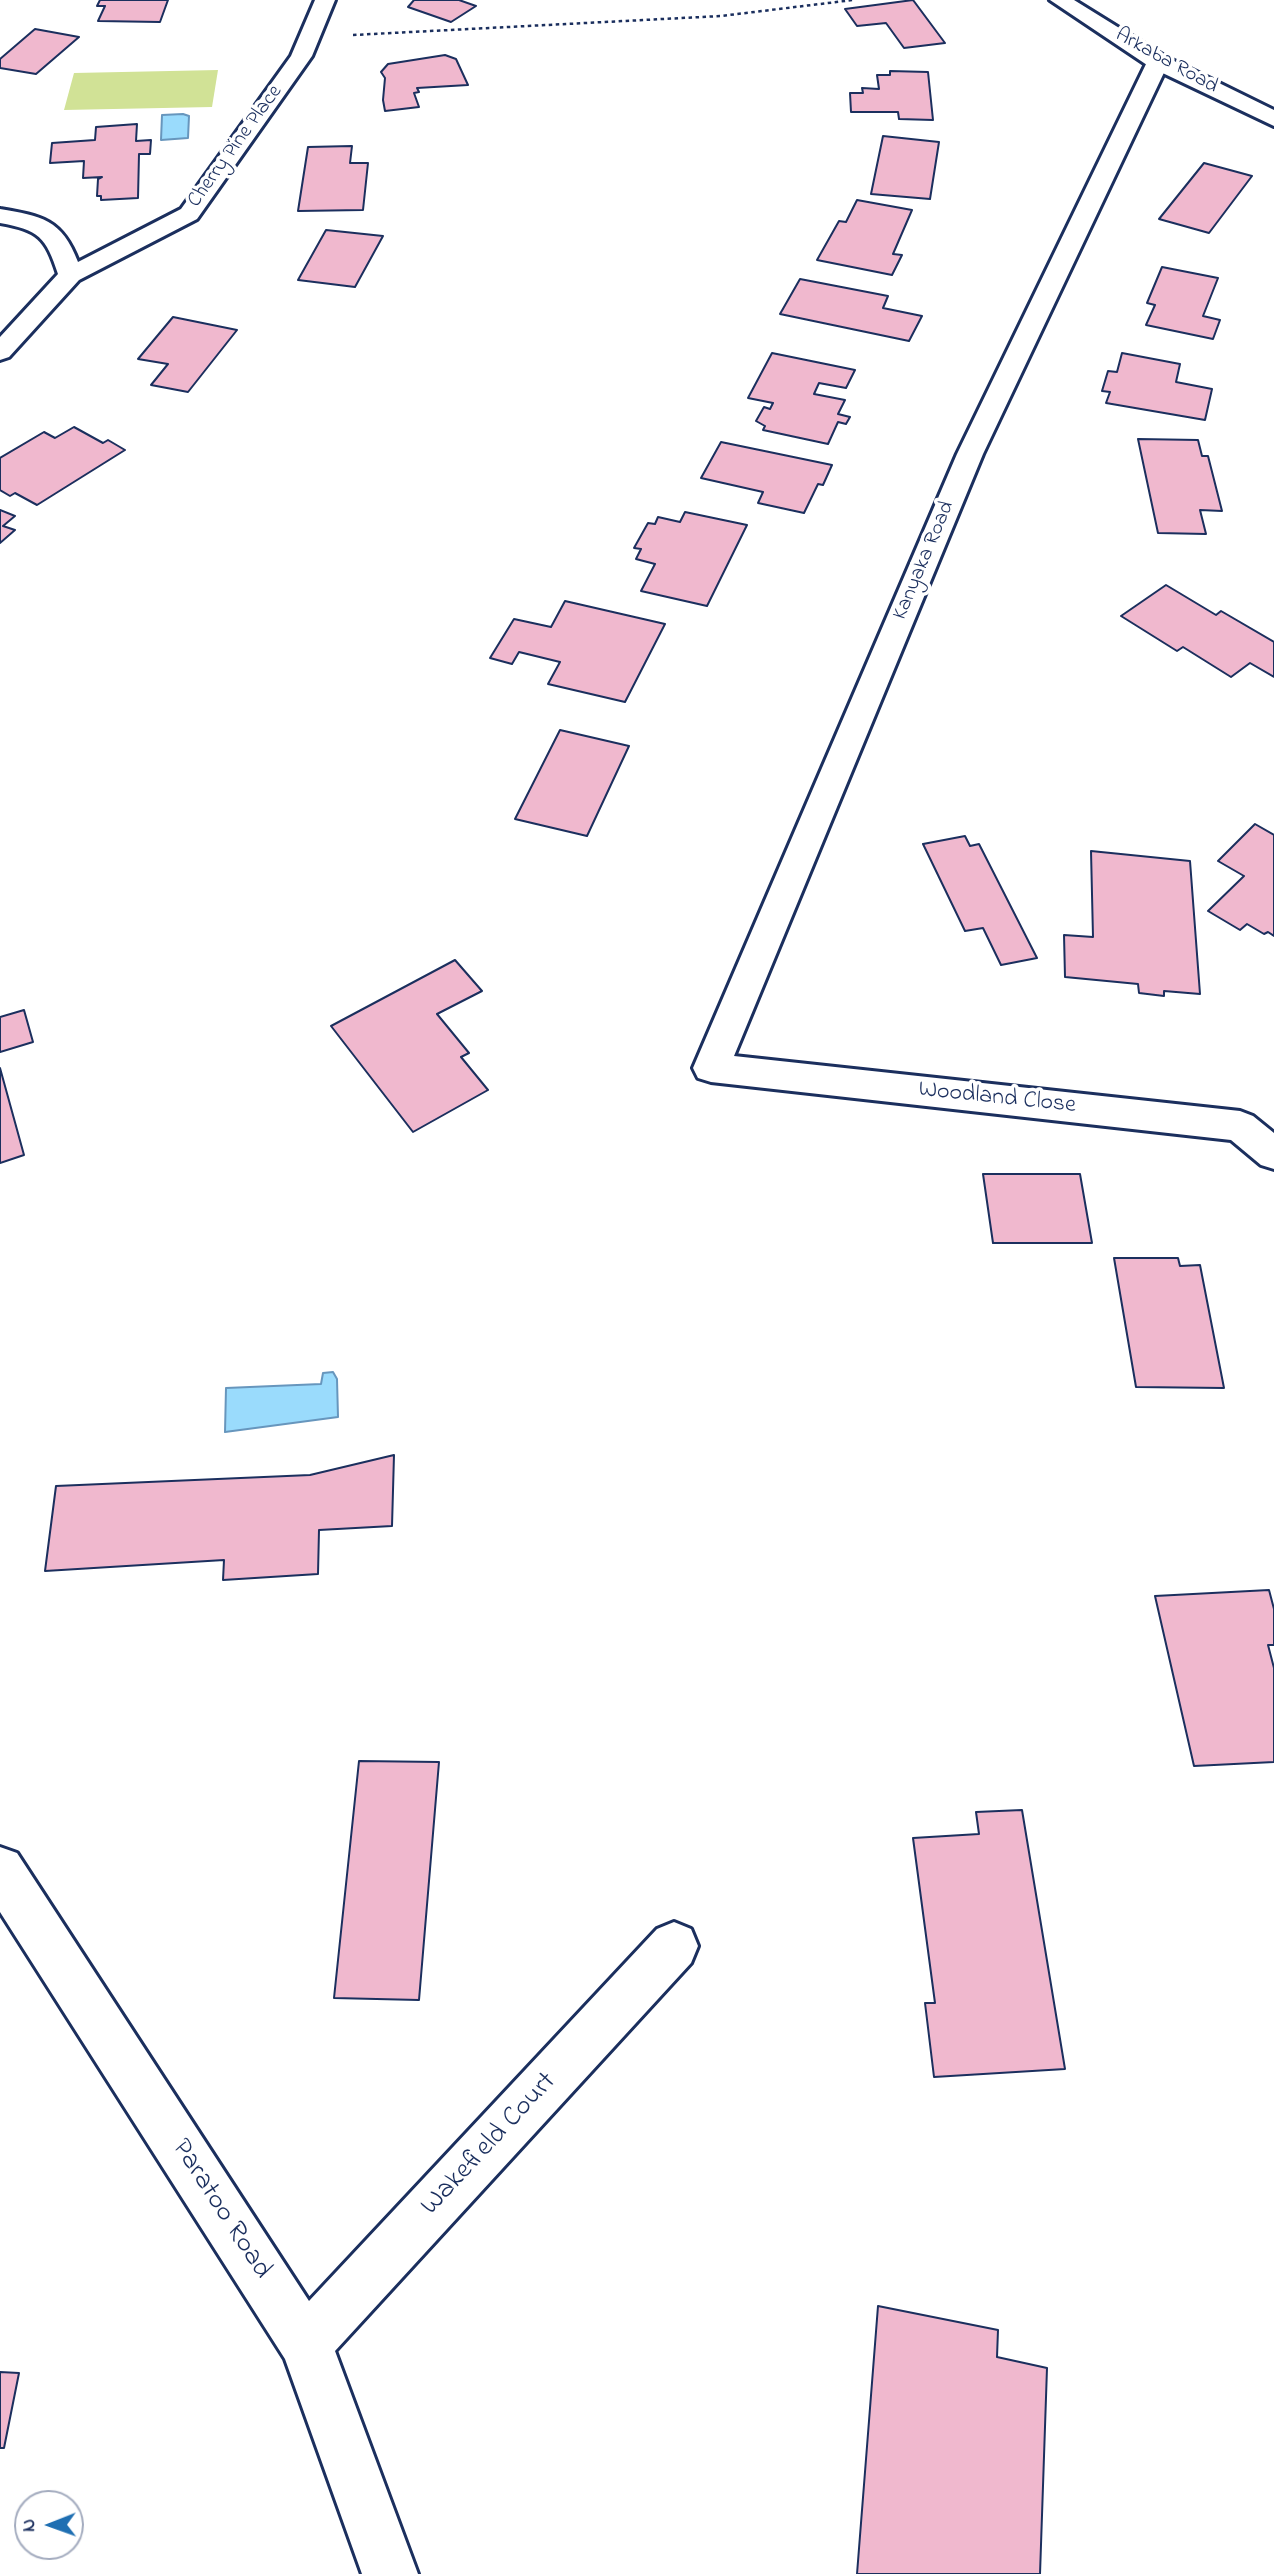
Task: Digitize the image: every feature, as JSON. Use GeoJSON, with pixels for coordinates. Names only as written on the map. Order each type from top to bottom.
{"type":"FeatureCollection","features":[{"type":"Feature","properties":{"kind":"street","name":"Cherry Pine Place"},"geometry":{"type":"LineString","coordinates":[[70,275],[189,214],[257,120],[310,38],[325,0]]}},
{"type":"Feature","properties":{"kind":"street","name":"Arkaba Road"},"geometry":{"type":"LineString","coordinates":[[1060,0],[1158,62],[1274,119]]}},
{"type":"Feature","properties":{"kind":"street","name":"Kanyaka Road"},"geometry":{"type":"LineString","coordinates":[[711,1068],[970,454],[1158,62]]}},
{"type":"Feature","properties":{"kind":"street"},"geometry":{"type":"LineString","coordinates":[[0,216],[37,222],[60,242],[70,275],[0,352]]}},
{"type":"Feature","properties":{"kind":"street","name":"Woodland Close"},"geometry":{"type":"LineString","coordinates":[[711,1068],[1240,1126],[1274,1154]]}},
{"type":"Feature","properties":{"kind":"street","name":"Paratoo Road"},"geometry":{"type":"LineString","coordinates":[[0,1870],[306,2344],[390,2574]]}},
{"type":"Feature","properties":{"kind":"street","name":"Wakefield Court"},"geometry":{"type":"LineString","coordinates":[[306,2344],[674,1946]]}},
{"type":"Feature","properties":{"kind":"path"},"geometry":{"type":"LineString","coordinates":[[310,38],[476,27],[721,16],[853,0]]}},
{"type":"Feature","properties":{"kind":"green space"},"geometry":{"type":"Polygon","coordinates":[[[218,70],[212,107],[64,110],[74,73],[218,70]]]}},
{"type":"Feature","properties":{"kind":"water"},"geometry":{"type":"Polygon","coordinates":[[[162,115],[189,116],[188,138],[161,140],[162,115]]]}},
{"type":"Feature","properties":{"kind":"water"},"geometry":{"type":"Polygon","coordinates":[[[333,1372],[337,1379],[338,1417],[225,1432],[226,1388],[321,1384],[323,1373],[333,1372]]]}},
{"type":"Feature","properties":{"kind":"building"},"geometry":{"type":"Polygon","coordinates":[[[100,0],[168,0],[160,22],[98,21],[105,6],[97,6],[100,0]]]}},
{"type":"Feature","properties":{"kind":"building"},"geometry":{"type":"Polygon","coordinates":[[[414,0],[459,0],[476,6],[451,22],[408,7],[414,0]]]}},
{"type":"Feature","properties":{"kind":"building"},"geometry":{"type":"Polygon","coordinates":[[[913,0],[945,43],[904,48],[886,23],[857,26],[845,9],[913,0]]]}},
{"type":"Feature","properties":{"kind":"building"},"geometry":{"type":"Polygon","coordinates":[[[35,29],[79,37],[36,74],[0,68],[0,59],[35,29]]]}},
{"type":"Feature","properties":{"kind":"building"},"geometry":{"type":"Polygon","coordinates":[[[445,55],[456,59],[468,85],[417,88],[419,92],[414,93],[419,107],[385,111],[385,78],[381,72],[388,64],[445,55]]]}},
{"type":"Feature","properties":{"kind":"building"},"geometry":{"type":"Polygon","coordinates":[[[890,71],[928,72],[933,120],[899,119],[898,112],[851,112],[850,93],[863,93],[862,88],[879,89],[877,75],[890,75],[890,71]]]}},
{"type":"Feature","properties":{"kind":"building"},"geometry":{"type":"Polygon","coordinates":[[[137,124],[136,141],[151,140],[150,154],[139,154],[138,198],[101,200],[101,196],[97,196],[98,179],[102,177],[83,178],[84,161],[50,163],[52,143],[95,140],[96,127],[137,124]]]}},
{"type":"Feature","properties":{"kind":"building"},"geometry":{"type":"Polygon","coordinates":[[[883,136],[939,142],[930,199],[871,194],[883,136]]]}},
{"type":"Feature","properties":{"kind":"building"},"geometry":{"type":"Polygon","coordinates":[[[352,146],[350,163],[368,163],[363,210],[298,211],[308,147],[352,146]]]}},
{"type":"Feature","properties":{"kind":"building"},"geometry":{"type":"Polygon","coordinates":[[[1204,163],[1252,176],[1209,233],[1159,219],[1204,163]]]}},
{"type":"Feature","properties":{"kind":"building"},"geometry":{"type":"Polygon","coordinates":[[[857,200],[912,210],[893,254],[902,255],[892,275],[817,260],[839,221],[846,222],[857,200]]]}},
{"type":"Feature","properties":{"kind":"building"},"geometry":{"type":"Polygon","coordinates":[[[326,230],[383,236],[355,287],[298,280],[326,230]]]}},
{"type":"Feature","properties":{"kind":"building"},"geometry":{"type":"Polygon","coordinates":[[[1162,267],[1218,278],[1203,316],[1220,320],[1213,339],[1146,325],[1155,305],[1147,303],[1162,267]]]}},
{"type":"Feature","properties":{"kind":"building"},"geometry":{"type":"Polygon","coordinates":[[[800,279],[888,296],[883,308],[922,316],[909,341],[780,314],[800,279]]]}},
{"type":"Feature","properties":{"kind":"building"},"geometry":{"type":"Polygon","coordinates":[[[173,317],[237,330],[188,392],[151,385],[168,364],[138,359],[173,317]]]}},
{"type":"Feature","properties":{"kind":"building"},"geometry":{"type":"Polygon","coordinates":[[[772,353],[855,370],[846,388],[819,383],[814,394],[845,400],[838,414],[850,417],[846,424],[838,422],[828,444],[763,430],[765,426],[756,421],[764,407],[770,409],[773,403],[748,398],[772,353]]]}},
{"type":"Feature","properties":{"kind":"building"},"geometry":{"type":"Polygon","coordinates":[[[1122,353],[1180,364],[1176,382],[1212,389],[1205,420],[1106,403],[1110,392],[1102,391],[1108,371],[1117,372],[1122,353]]]}},
{"type":"Feature","properties":{"kind":"building"},"geometry":{"type":"Polygon","coordinates":[[[74,427],[103,443],[108,440],[125,450],[37,505],[15,493],[10,496],[0,490],[0,458],[44,432],[55,438],[74,427]]]}},
{"type":"Feature","properties":{"kind":"building"},"geometry":{"type":"Polygon","coordinates":[[[1138,439],[1198,440],[1202,456],[1208,456],[1222,511],[1200,510],[1206,534],[1158,533],[1138,439]]]}},
{"type":"Feature","properties":{"kind":"building"},"geometry":{"type":"Polygon","coordinates":[[[721,442],[832,465],[823,485],[818,484],[804,513],[758,503],[763,492],[701,478],[721,442]]]}},
{"type":"Feature","properties":{"kind":"building"},"geometry":{"type":"Polygon","coordinates":[[[0,510],[15,516],[3,526],[15,530],[0,543],[0,510]]]}},
{"type":"Feature","properties":{"kind":"building"},"geometry":{"type":"Polygon","coordinates":[[[685,512],[747,525],[707,606],[641,591],[655,564],[636,559],[641,549],[634,548],[648,523],[655,524],[658,517],[680,522],[685,512]]]}},
{"type":"Feature","properties":{"kind":"building"},"geometry":{"type":"Polygon","coordinates":[[[1166,585],[1216,615],[1221,611],[1274,642],[1274,677],[1250,663],[1231,677],[1183,647],[1177,651],[1121,616],[1166,585]]]}},
{"type":"Feature","properties":{"kind":"building"},"geometry":{"type":"Polygon","coordinates":[[[565,601],[665,624],[625,702],[548,684],[560,662],[519,652],[512,664],[490,658],[514,619],[551,627],[565,601]]]}},
{"type":"Feature","properties":{"kind":"building"},"geometry":{"type":"Polygon","coordinates":[[[560,730],[629,746],[587,836],[515,819],[560,730]]]}},
{"type":"Feature","properties":{"kind":"building"},"geometry":{"type":"Polygon","coordinates":[[[1255,824],[1274,835],[1274,936],[1268,932],[1264,934],[1247,924],[1240,930],[1208,911],[1244,876],[1218,861],[1255,824]]]}},
{"type":"Feature","properties":{"kind":"building"},"geometry":{"type":"Polygon","coordinates":[[[965,836],[970,846],[979,844],[1037,958],[1001,965],[983,928],[965,931],[923,844],[965,836]]]}},
{"type":"Feature","properties":{"kind":"building"},"geometry":{"type":"Polygon","coordinates":[[[1091,851],[1190,861],[1200,994],[1164,991],[1164,996],[1139,993],[1138,984],[1065,977],[1064,935],[1093,937],[1091,851]]]}},
{"type":"Feature","properties":{"kind":"building"},"geometry":{"type":"Polygon","coordinates":[[[455,960],[482,991],[437,1014],[469,1053],[461,1057],[488,1090],[413,1132],[331,1026],[455,960]]]}},
{"type":"Feature","properties":{"kind":"building"},"geometry":{"type":"Polygon","coordinates":[[[24,1010],[33,1042],[0,1052],[0,1017],[24,1010]]]}},
{"type":"Feature","properties":{"kind":"building"},"geometry":{"type":"Polygon","coordinates":[[[0,1068],[24,1155],[0,1163],[0,1068]]]}},
{"type":"Feature","properties":{"kind":"building"},"geometry":{"type":"Polygon","coordinates":[[[983,1174],[1080,1174],[1092,1243],[993,1243],[983,1174]]]}},
{"type":"Feature","properties":{"kind":"building"},"geometry":{"type":"Polygon","coordinates":[[[1114,1258],[1178,1258],[1180,1266],[1200,1265],[1224,1388],[1136,1387],[1114,1258]]]}},
{"type":"Feature","properties":{"kind":"building"},"geometry":{"type":"Polygon","coordinates":[[[394,1455],[392,1526],[319,1530],[318,1574],[223,1580],[224,1560],[45,1571],[56,1486],[310,1475],[394,1455]]]}},
{"type":"Feature","properties":{"kind":"building"},"geometry":{"type":"Polygon","coordinates":[[[1269,1590],[1274,1609],[1274,1645],[1268,1645],[1274,1668],[1274,1762],[1194,1766],[1155,1596],[1269,1590]]]}},
{"type":"Feature","properties":{"kind":"building"},"geometry":{"type":"Polygon","coordinates":[[[359,1761],[439,1762],[419,2000],[334,1998],[359,1761]]]}},
{"type":"Feature","properties":{"kind":"building"},"geometry":{"type":"Polygon","coordinates":[[[1022,1810],[1065,2069],[934,2077],[925,2003],[935,2003],[913,1838],[979,1834],[976,1812],[1022,1810]]]}},
{"type":"Feature","properties":{"kind":"building"},"geometry":{"type":"Polygon","coordinates":[[[878,2306],[998,2330],[997,2357],[1047,2368],[1040,2574],[857,2574],[878,2306]]]}},
{"type":"Feature","properties":{"kind":"building"},"geometry":{"type":"Polygon","coordinates":[[[0,2372],[19,2373],[4,2448],[0,2448],[0,2372]]]}}]}
